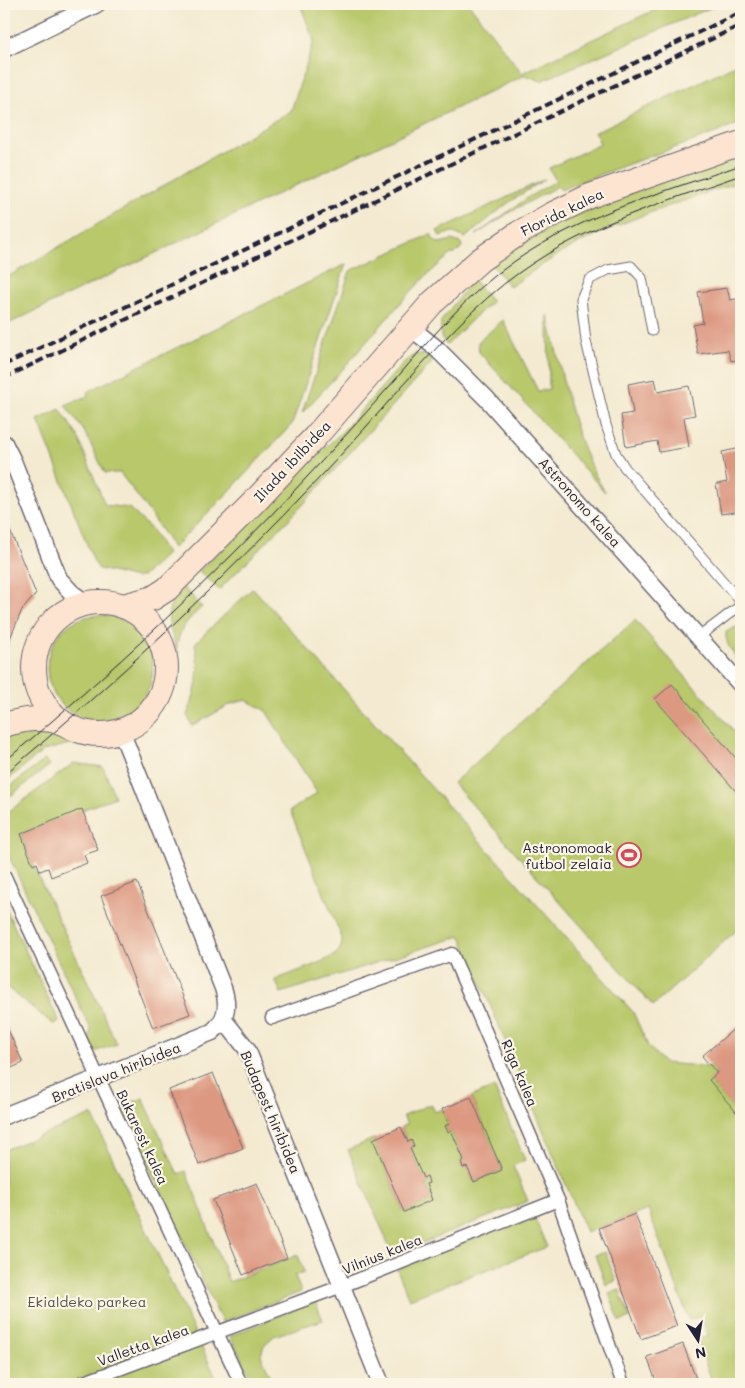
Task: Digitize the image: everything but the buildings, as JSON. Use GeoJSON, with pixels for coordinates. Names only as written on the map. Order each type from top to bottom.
{"type":"FeatureCollection","features":[{"type":"Feature","properties":{"kind":"main road","name":"Florida kalea"},"geometry":{"type":"LineString","coordinates":[[411,328],[438,296],[480,260],[551,214],[590,196],[741,142]]}},
{"type":"Feature","properties":{"kind":"main road","name":"Iliada ibilbidea"},"geometry":{"type":"LineString","coordinates":[[123,606],[153,598],[167,590],[267,488],[411,328]]}},
{"type":"Feature","properties":{"kind":"main road","name":"Iliada ibilbidea"},"geometry":{"type":"LineString","coordinates":[[161,642],[158,631],[167,590]]}},
{"type":"Feature","properties":{"kind":"main road"},"geometry":{"type":"LineString","coordinates":[[4,725],[31,719],[54,720],[82,732],[111,733],[121,731],[135,724],[147,714],[160,695],[166,673],[166,657],[161,642],[154,630],[135,612],[123,606],[105,602],[87,604],[63,614],[45,633],[35,657],[36,683],[44,702],[63,723]]}},
{"type":"Feature","properties":{"kind":"main road"},"geometry":{"type":"LineString","coordinates":[[4,725],[36,683]]}},
{"type":"Feature","properties":{"kind":"street"},"geometry":{"type":"LineString","coordinates":[[4,49],[87,6]]}},
{"type":"Feature","properties":{"kind":"street","name":"Astronomo kalea"},"geometry":{"type":"LineString","coordinates":[[411,328],[436,348],[472,383],[700,636],[741,685]]}},
{"type":"Feature","properties":{"kind":"street"},"geometry":{"type":"LineString","coordinates":[[4,443],[13,461],[59,579],[72,593],[87,604]]}},
{"type":"Feature","properties":{"kind":"street"},"geometry":{"type":"LineString","coordinates":[[121,731],[227,999],[227,1010],[224,1019]]}},
{"type":"Feature","properties":{"kind":"street","name":"Bukarest kalea"},"geometry":{"type":"LineString","coordinates":[[4,875],[241,1384]]}},
{"type":"Feature","properties":{"kind":"street","name":"Riga kalea"},"geometry":{"type":"LineString","coordinates":[[272,1018],[452,954],[558,1200],[623,1384]]}},
{"type":"Feature","properties":{"kind":"street","name":"Bratislava hiribidea"},"geometry":{"type":"LineString","coordinates":[[4,1116],[194,1041],[212,1032],[224,1019]]}},
{"type":"Feature","properties":{"kind":"street","name":"Budapest hiribidea"},"geometry":{"type":"LineString","coordinates":[[224,1019],[247,1050],[381,1384]]}},
{"type":"Feature","properties":{"kind":"street","name":"Vilnius kalea"},"geometry":{"type":"LineString","coordinates":[[217,1333],[342,1286],[558,1200]]}},
{"type":"Feature","properties":{"kind":"street","name":"Valletta kalea"},"geometry":{"type":"LineString","coordinates":[[79,1384],[217,1333]]}},
{"type":"Feature","properties":{"kind":"lane"},"geometry":{"type":"LineString","coordinates":[[652,331],[642,278],[631,266],[608,270],[589,280],[581,299],[586,341],[606,425],[616,454],[625,468],[741,604],[700,636]]}},
{"type":"Feature","properties":{"kind":"green space"},"geometry":{"type":"Polygon","coordinates":[[[300,4],[469,4],[522,73],[667,4],[719,4],[541,81],[525,75],[4,326],[4,279],[291,111],[314,41],[300,4]]]}},
{"type":"Feature","properties":{"kind":"green space"},"geometry":{"type":"Polygon","coordinates":[[[741,62],[741,123],[561,190],[558,186],[510,212],[476,235],[530,196],[556,181],[549,168],[600,144],[595,132],[741,62]]]}},
{"type":"Feature","properties":{"kind":"green space"},"geometry":{"type":"Polygon","coordinates":[[[741,153],[741,181],[615,226],[552,258],[510,287],[491,264],[513,247],[585,209],[741,153]]]}},
{"type":"Feature","properties":{"kind":"green space"},"geometry":{"type":"Polygon","coordinates":[[[545,179],[508,203],[465,238],[452,232],[440,236],[437,231],[545,179]]]}},
{"type":"Feature","properties":{"kind":"green space"},"geometry":{"type":"Polygon","coordinates":[[[431,234],[434,240],[439,243],[452,240],[461,243],[462,247],[455,254],[451,254],[424,278],[302,413],[350,271],[431,234]]]}},
{"type":"Feature","properties":{"kind":"green space"},"geometry":{"type":"Polygon","coordinates":[[[346,264],[292,424],[173,548],[120,473],[105,473],[84,431],[65,405],[88,396],[87,392],[346,264]]]}},
{"type":"Feature","properties":{"kind":"green space"},"geometry":{"type":"Polygon","coordinates":[[[473,279],[492,302],[447,345],[441,337],[441,321],[473,279]]]}},
{"type":"Feature","properties":{"kind":"green space"},"geometry":{"type":"Polygon","coordinates":[[[548,315],[576,429],[584,451],[605,492],[479,352],[478,342],[503,320],[538,391],[549,389],[548,315]]]}},
{"type":"Feature","properties":{"kind":"green space"},"geometry":{"type":"Polygon","coordinates":[[[415,354],[427,355],[434,360],[299,509],[219,590],[199,571],[274,495],[343,431],[405,361],[415,354]]]}},
{"type":"Feature","properties":{"kind":"green space"},"geometry":{"type":"Polygon","coordinates":[[[60,409],[77,435],[105,505],[129,508],[151,529],[167,554],[143,576],[136,578],[99,569],[94,562],[38,420],[60,409]]]}},
{"type":"Feature","properties":{"kind":"green space"},"geometry":{"type":"Polygon","coordinates":[[[182,586],[202,607],[183,627],[178,639],[177,653],[170,626],[169,611],[175,595],[182,586]]]}},
{"type":"Feature","properties":{"kind":"green space"},"geometry":{"type":"Polygon","coordinates":[[[253,588],[633,1012],[648,1046],[664,1063],[712,1067],[717,1073],[709,1080],[741,1118],[741,1384],[713,1384],[697,1340],[708,1335],[701,1316],[689,1320],[648,1210],[586,1232],[461,936],[281,993],[275,980],[332,956],[338,951],[341,944],[342,938],[290,811],[317,793],[266,711],[246,700],[231,704],[192,726],[187,715],[194,696],[197,680],[195,643],[253,588]]]}},
{"type":"Feature","properties":{"kind":"green space"},"geometry":{"type":"Polygon","coordinates":[[[100,615],[120,619],[137,631],[149,648],[153,668],[149,688],[137,705],[120,717],[100,721],[80,717],[63,705],[51,688],[47,668],[51,648],[63,631],[80,619],[100,615]]]}},
{"type":"Feature","properties":{"kind":"green space","name":"Astronomoak futbol zelaia"},"geometry":{"type":"Polygon","coordinates":[[[635,620],[741,739],[741,929],[739,928],[653,1006],[453,783],[635,620]]]}},
{"type":"Feature","properties":{"kind":"green space"},"geometry":{"type":"Polygon","coordinates":[[[736,627],[741,628],[741,661],[730,648],[726,636],[726,632],[736,627]]]}},
{"type":"Feature","properties":{"kind":"green space"},"geometry":{"type":"Polygon","coordinates":[[[49,729],[73,743],[43,751],[4,783],[4,735],[49,729]]]}},
{"type":"Feature","properties":{"kind":"green space"},"geometry":{"type":"Polygon","coordinates":[[[45,760],[50,765],[4,801],[4,791],[45,760]]]}},
{"type":"Feature","properties":{"kind":"green space"},"geometry":{"type":"Polygon","coordinates":[[[74,763],[103,767],[115,797],[21,834],[33,865],[117,1044],[94,1052],[89,1037],[91,1030],[4,848],[4,815],[74,763]]]}},
{"type":"Feature","properties":{"kind":"green space"},"geometry":{"type":"Polygon","coordinates":[[[4,905],[59,1021],[53,1024],[4,985],[4,905]]]}},
{"type":"Feature","properties":{"kind":"green space"},"geometry":{"type":"Polygon","coordinates":[[[494,1087],[525,1160],[513,1166],[528,1201],[393,1255],[348,1150],[373,1139],[404,1212],[432,1200],[426,1184],[429,1183],[427,1177],[423,1178],[410,1148],[414,1146],[411,1140],[408,1142],[401,1127],[407,1124],[403,1116],[431,1104],[435,1112],[442,1109],[449,1124],[445,1126],[448,1132],[451,1130],[464,1160],[461,1162],[463,1168],[467,1167],[474,1182],[502,1170],[471,1097],[494,1087]]]}},
{"type":"Feature","properties":{"kind":"green space"},"geometry":{"type":"Polygon","coordinates":[[[143,1098],[178,1174],[186,1171],[229,1282],[298,1255],[304,1272],[295,1276],[301,1292],[222,1322],[121,1107],[143,1098]]]}},
{"type":"Feature","properties":{"kind":"green space","name":"Ekialdeko parkea"},"geometry":{"type":"Polygon","coordinates":[[[92,1115],[219,1384],[4,1384],[4,1150],[92,1115]]]}},
{"type":"Feature","properties":{"kind":"green space"},"geometry":{"type":"Polygon","coordinates":[[[533,1214],[547,1247],[409,1299],[397,1269],[533,1214]]]}},
{"type":"Feature","properties":{"kind":"green space"},"geometry":{"type":"Polygon","coordinates":[[[605,1252],[616,1281],[606,1285],[595,1255],[605,1252]]]}},
{"type":"Feature","properties":{"kind":"green space"},"geometry":{"type":"Polygon","coordinates":[[[619,1289],[630,1318],[620,1322],[609,1293],[619,1289]]]}},
{"type":"Feature","properties":{"kind":"green space"},"geometry":{"type":"Polygon","coordinates":[[[315,1301],[323,1320],[274,1336],[264,1345],[261,1355],[274,1384],[254,1384],[230,1336],[315,1301]]]}},
{"type":"Feature","properties":{"kind":"tram line"},"geometry":{"type":"LineString","coordinates":[[4,762],[122,660],[198,589],[340,441],[451,316],[498,274],[541,244],[596,217],[625,205],[741,165]]}},
{"type":"Feature","properties":{"kind":"tram line"},"geometry":{"type":"LineString","coordinates":[[4,775],[87,703],[208,591],[324,473],[444,340],[504,284],[546,255],[599,227],[741,175]]}},
{"type":"Feature","properties":{"kind":"railway"},"geometry":{"type":"LineString","coordinates":[[4,365],[741,12]]}},
{"type":"Feature","properties":{"kind":"railway"},"geometry":{"type":"LineString","coordinates":[[4,378],[741,25]]}},
{"type":"Feature","properties":{"kind":"place","name":"Astronomoak futbol zelaia"},"geometry":{"type":"Point","coordinates":[629,855]}}]}
